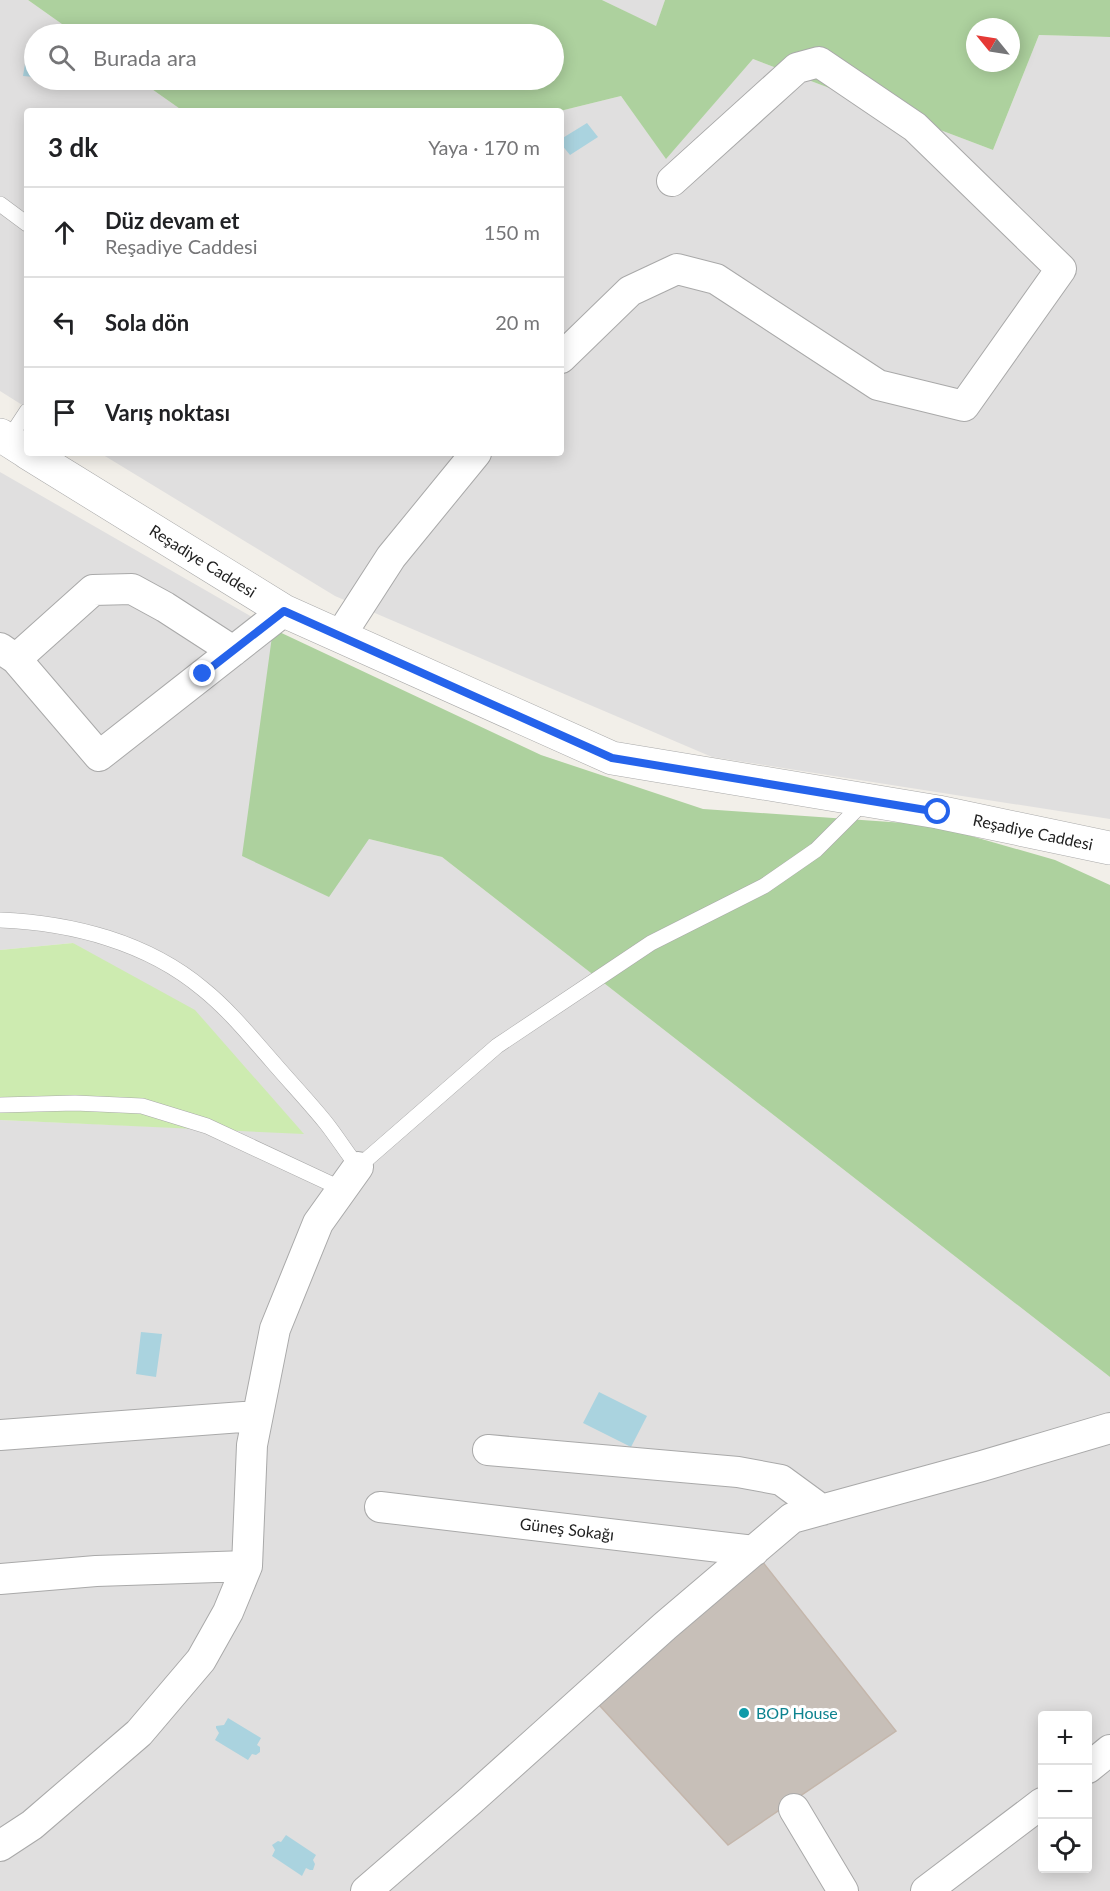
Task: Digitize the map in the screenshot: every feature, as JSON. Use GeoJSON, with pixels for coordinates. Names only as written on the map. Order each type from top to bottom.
{"type":"FeatureCollection","features":[{"type":"Feature","properties":{"kind":"street"},"geometry":{"type":"LineString","coordinates":[[564,355],[630,291],[677,269],[716,279],[879,386],[964,406],[1061,269],[915,127],[819,62],[797,68],[672,181]]}},
{"type":"Feature","properties":{"kind":"street","name":"Reşadiye Caddesi"},"geometry":{"type":"LineString","coordinates":[[34,456],[284,611],[612,758],[938,812],[1110,848]]}},
{"type":"Feature","properties":{"kind":"street"},"geometry":{"type":"LineString","coordinates":[[340,636],[391,557],[474,456]]}},
{"type":"Feature","properties":{"kind":"street"},"geometry":{"type":"LineString","coordinates":[[233,651],[165,607],[132,589],[93,590],[8,654],[99,756],[233,651],[284,611]]}},
{"type":"Feature","properties":{"kind":"street"},"geometry":{"type":"LineString","coordinates":[[0,1846],[32,1824],[139,1733],[201,1660],[228,1612],[247,1566],[252,1445],[275,1329],[318,1223],[350,1178]]}},
{"type":"Feature","properties":{"kind":"street"},"geometry":{"type":"LineString","coordinates":[[0,1435],[257,1416]]}},
{"type":"Feature","properties":{"kind":"street"},"geometry":{"type":"LineString","coordinates":[[366,1891],[665,1626],[792,1518],[1110,1428]]}},
{"type":"Feature","properties":{"kind":"street"},"geometry":{"type":"LineString","coordinates":[[488,1450],[738,1472],[781,1480],[822,1510]]}},
{"type":"Feature","properties":{"kind":"street","name":"Güneş Sokağı"},"geometry":{"type":"LineString","coordinates":[[380,1507],[754,1551]]}},
{"type":"Feature","properties":{"kind":"street"},"geometry":{"type":"LineString","coordinates":[[0,1579],[96,1571],[247,1566]]}},
{"type":"Feature","properties":{"kind":"street"},"geometry":{"type":"LineString","coordinates":[[1092,1765],[1110,1750]]}},
{"type":"Feature","properties":{"kind":"street"},"geometry":{"type":"LineString","coordinates":[[926,1891],[1038,1806]]}},
{"type":"Feature","properties":{"kind":"street"},"geometry":{"type":"LineString","coordinates":[[794,1809],[843,1891]]}},
{"type":"Feature","properties":{"kind":"lane"},"geometry":{"type":"LineString","coordinates":[[0,204],[24,222]]}},
{"type":"Feature","properties":{"kind":"lane"},"geometry":{"type":"LineString","coordinates":[[16,445],[24,420]]}},
{"type":"Feature","properties":{"kind":"lane"},"geometry":{"type":"LineString","coordinates":[[350,1178],[497,1046],[651,943],[764,886],[816,850],[867,800]]}},
{"type":"Feature","properties":{"kind":"lane"},"geometry":{"type":"LineString","coordinates":[[0,920],[32,921],[100,935],[140,950],[173,967],[202,988],[230,1013],[326,1124],[350,1178]]}},
{"type":"Feature","properties":{"kind":"lane"},"geometry":{"type":"LineString","coordinates":[[0,1105],[75,1103],[142,1106],[207,1126],[350,1178]]}},
{"type":"Feature","properties":{"kind":"shaded area"},"geometry":{"type":"Polygon","coordinates":[[[0,0],[28,0],[62,24],[24,24],[24,90],[153,90],[179,108],[24,108],[24,406],[0,391],[0,0]]]}},
{"type":"Feature","properties":{"kind":"shaded area"},"geometry":{"type":"Polygon","coordinates":[[[602,0],[665,0],[656,27],[602,0]]]}},
{"type":"Feature","properties":{"kind":"shaded area"},"geometry":{"type":"Polygon","coordinates":[[[1039,35],[1110,37],[1110,819],[712,757],[335,596],[105,456],[564,456],[564,110],[621,96],[666,158],[753,59],[993,150],[1039,35]]]}},
{"type":"Feature","properties":{"kind":"shaded area"},"geometry":{"type":"Polygon","coordinates":[[[0,472],[273,629],[369,839],[442,857],[1110,1377],[1110,1891],[0,1891],[0,1120],[303,1133],[73,943],[0,950],[0,472]]]}},
{"type":"Feature","properties":{"kind":"green space"},"geometry":{"type":"Polygon","coordinates":[[[28,0],[602,0],[656,26],[665,0],[1110,0],[1110,37],[1039,35],[993,150],[753,59],[666,159],[621,96],[564,110],[564,108],[179,108],[153,90],[564,90],[564,24],[62,24],[28,0]]]}},
{"type":"Feature","properties":{"kind":"green space"},"geometry":{"type":"Polygon","coordinates":[[[273,629],[541,755],[703,809],[933,825],[1055,860],[1110,885],[1110,1377],[442,857],[369,839],[329,897],[242,856],[273,629]]]}},
{"type":"Feature","properties":{"kind":"green space"},"geometry":{"type":"Polygon","coordinates":[[[73,943],[195,1010],[304,1134],[0,1120],[0,950],[73,943]]]}},
{"type":"Feature","properties":{"kind":"water"},"geometry":{"type":"Polygon","coordinates":[[[587,123],[598,137],[570,155],[564,148],[564,137],[587,123]]]}},
{"type":"Feature","properties":{"kind":"water"},"geometry":{"type":"Polygon","coordinates":[[[141,1332],[162,1334],[156,1377],[136,1374],[141,1332]]]}},
{"type":"Feature","properties":{"kind":"water"},"geometry":{"type":"Polygon","coordinates":[[[599,1392],[647,1416],[631,1447],[583,1423],[599,1392]]]}},
{"type":"Feature","properties":{"kind":"water"},"geometry":{"type":"Polygon","coordinates":[[[228,1718],[261,1738],[257,1745],[260,1747],[260,1752],[256,1755],[252,1754],[248,1760],[215,1740],[219,1733],[216,1726],[224,1725],[228,1718]]]}},
{"type":"Feature","properties":{"kind":"water"},"geometry":{"type":"Polygon","coordinates":[[[286,1835],[316,1855],[313,1860],[315,1864],[313,1870],[306,1868],[302,1876],[272,1856],[275,1850],[272,1845],[278,1841],[281,1842],[286,1835]]]}},
{"type":"Feature","properties":{"kind":"building","name":"BOP House"},"geometry":{"type":"Polygon","coordinates":[[[754,1551],[896,1731],[728,1845],[589,1694],[754,1551]]]}},
{"type":"Feature","properties":{"kind":"place","name":"BOP House"},"geometry":{"type":"Point","coordinates":[744,1713]}},
{"type":"Feature","properties":{"kind":"route"},"geometry":{"type":"LineString","coordinates":[[203,674],[284,611],[612,758],[938,812]]}}]}
